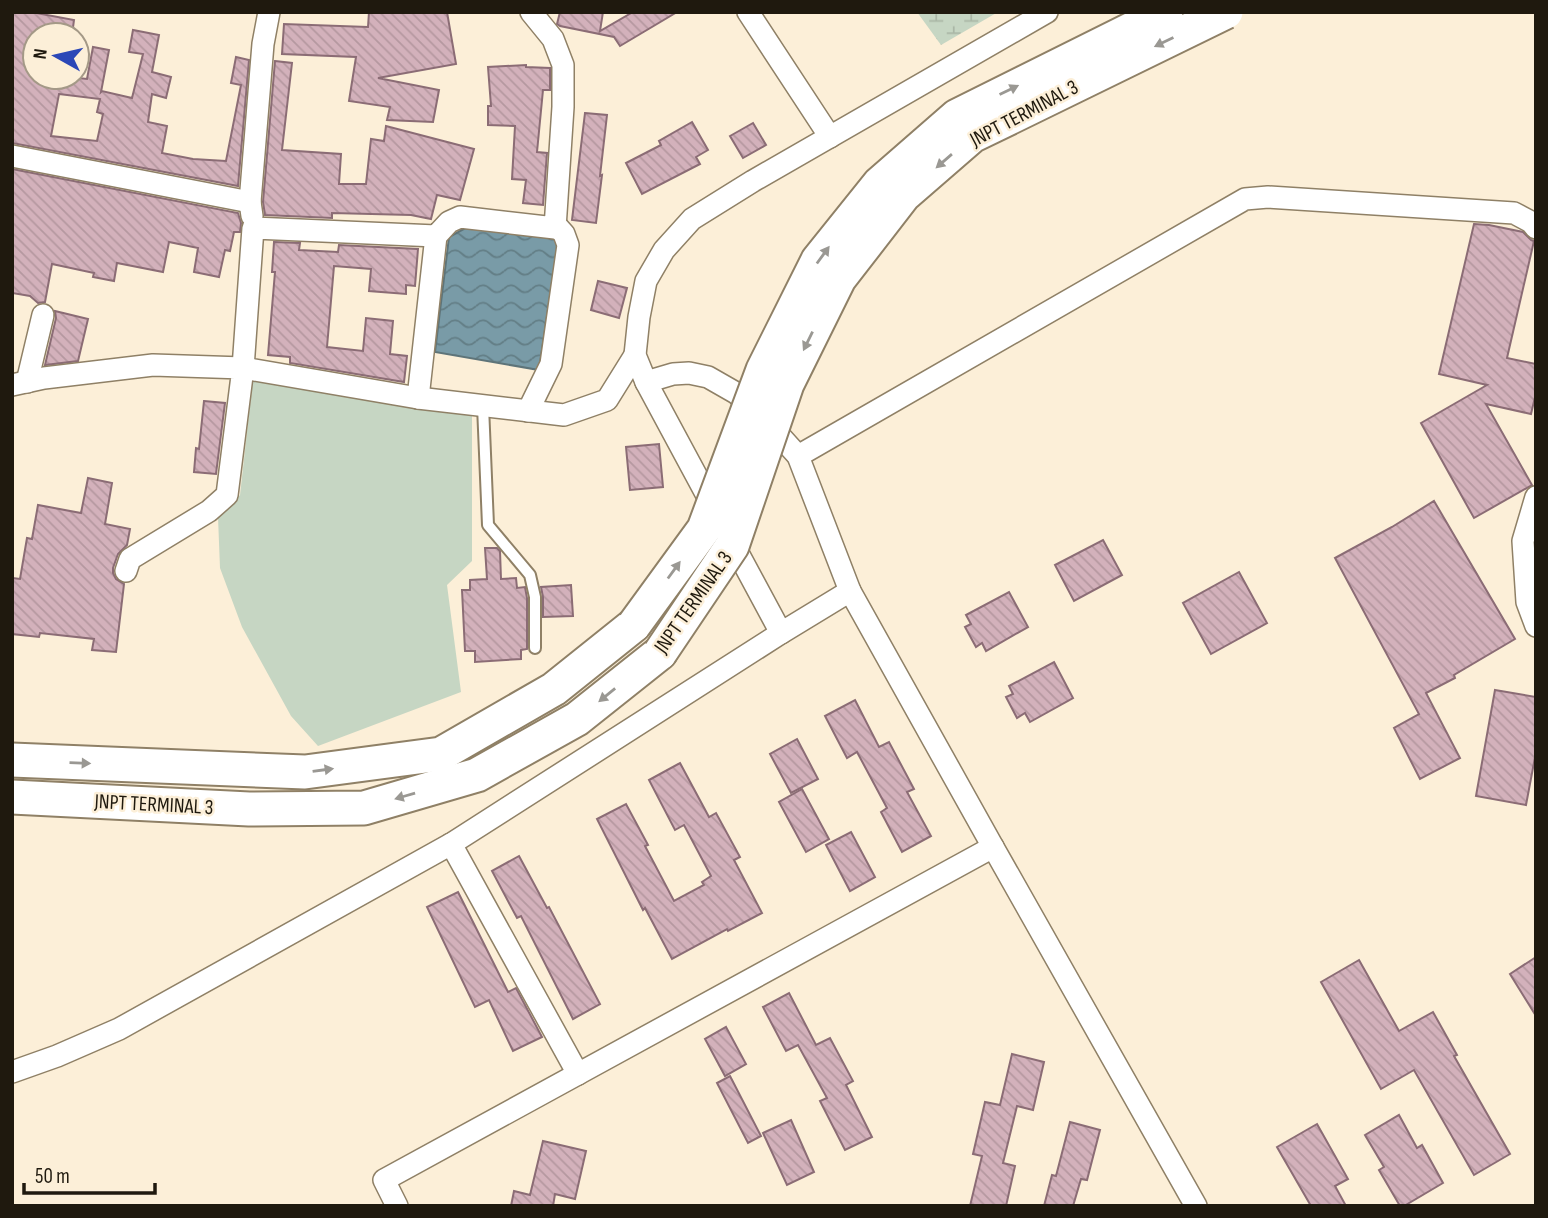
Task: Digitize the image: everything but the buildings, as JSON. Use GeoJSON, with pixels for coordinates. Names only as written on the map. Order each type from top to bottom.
{"type":"FeatureCollection","features":[{"type":"Feature","properties":{"kind":"main road","name":"JNPT TERMINAL 3"},"geometry":{"type":"LineString","coordinates":[[12,760],[305,772],[441,754],[554,689],[634,625],[704,529],[763,370],[818,260],[879,184],[957,116],[1166,12]]}},
{"type":"Feature","properties":{"kind":"main road","name":"JNPT TERMINAL 3"},"geometry":{"type":"LineString","coordinates":[[12,797],[248,809],[364,808],[477,775],[577,719],[660,653],[732,546],[787,384],[839,279],[904,195],[972,136],[1226,12]]}},
{"type":"Feature","properties":{"kind":"street"},"geometry":{"type":"LineString","coordinates":[[126,571],[130,559],[209,511],[227,495],[243,368],[253,228],[250,202],[263,44],[269,12]]}},
{"type":"Feature","properties":{"kind":"street"},"geometry":{"type":"LineString","coordinates":[[418,398],[436,236],[449,222],[460,217],[555,228],[563,65],[554,35],[531,12]]}},
{"type":"Feature","properties":{"kind":"street"},"geometry":{"type":"LineString","coordinates":[[748,12],[830,137]]}},
{"type":"Feature","properties":{"kind":"street"},"geometry":{"type":"LineString","coordinates":[[43,315],[20,383],[153,365],[243,368],[418,398],[564,415],[607,400],[635,355],[646,281],[664,250],[692,219],[753,181],[1047,12]]}},
{"type":"Feature","properties":{"kind":"street"},"geometry":{"type":"LineString","coordinates":[[12,156],[250,202]]}},
{"type":"Feature","properties":{"kind":"street"},"geometry":{"type":"LineString","coordinates":[[799,456],[1245,199],[1268,197],[1514,213],[1531,222],[1536,228]]}},
{"type":"Feature","properties":{"kind":"street"},"geometry":{"type":"LineString","coordinates":[[528,411],[551,364],[568,245],[564,234],[555,224]]}},
{"type":"Feature","properties":{"kind":"street"},"geometry":{"type":"LineString","coordinates":[[253,228],[436,236]]}},
{"type":"Feature","properties":{"kind":"street"},"geometry":{"type":"LineString","coordinates":[[635,355],[646,382],[781,633]]}},
{"type":"Feature","properties":{"kind":"street"},"geometry":{"type":"LineString","coordinates":[[646,382],[673,374],[689,373],[708,377],[736,393],[762,416],[799,456],[850,591],[1196,1206]]}},
{"type":"Feature","properties":{"kind":"street"},"geometry":{"type":"LineString","coordinates":[[1536,497],[1523,541],[1527,602],[1536,626]]}},
{"type":"Feature","properties":{"kind":"street"},"geometry":{"type":"LineString","coordinates":[[12,1072],[118,1029],[451,844],[850,591]]}},
{"type":"Feature","properties":{"kind":"street"},"geometry":{"type":"LineString","coordinates":[[451,844],[578,1074]]}},
{"type":"Feature","properties":{"kind":"street"},"geometry":{"type":"LineString","coordinates":[[397,1206],[384,1180],[993,847]]}},
{"type":"Feature","properties":{"kind":"lane"},"geometry":{"type":"LineString","coordinates":[[483,406],[488,525],[530,575],[535,597],[535,648]]}},
{"type":"Feature","properties":{"kind":"green space"},"geometry":{"type":"Polygon","coordinates":[[[917,12],[998,12],[941,45],[917,12]]]}},
{"type":"Feature","properties":{"kind":"green space"},"geometry":{"type":"Polygon","coordinates":[[[253,378],[472,415],[472,561],[447,585],[461,692],[318,746],[291,716],[242,627],[220,568],[218,517],[240,495],[253,378]]]}},
{"type":"Feature","properties":{"kind":"water"},"geometry":{"type":"Polygon","coordinates":[[[471,225],[559,236],[539,370],[435,352],[449,237],[471,225]]]}}]}
